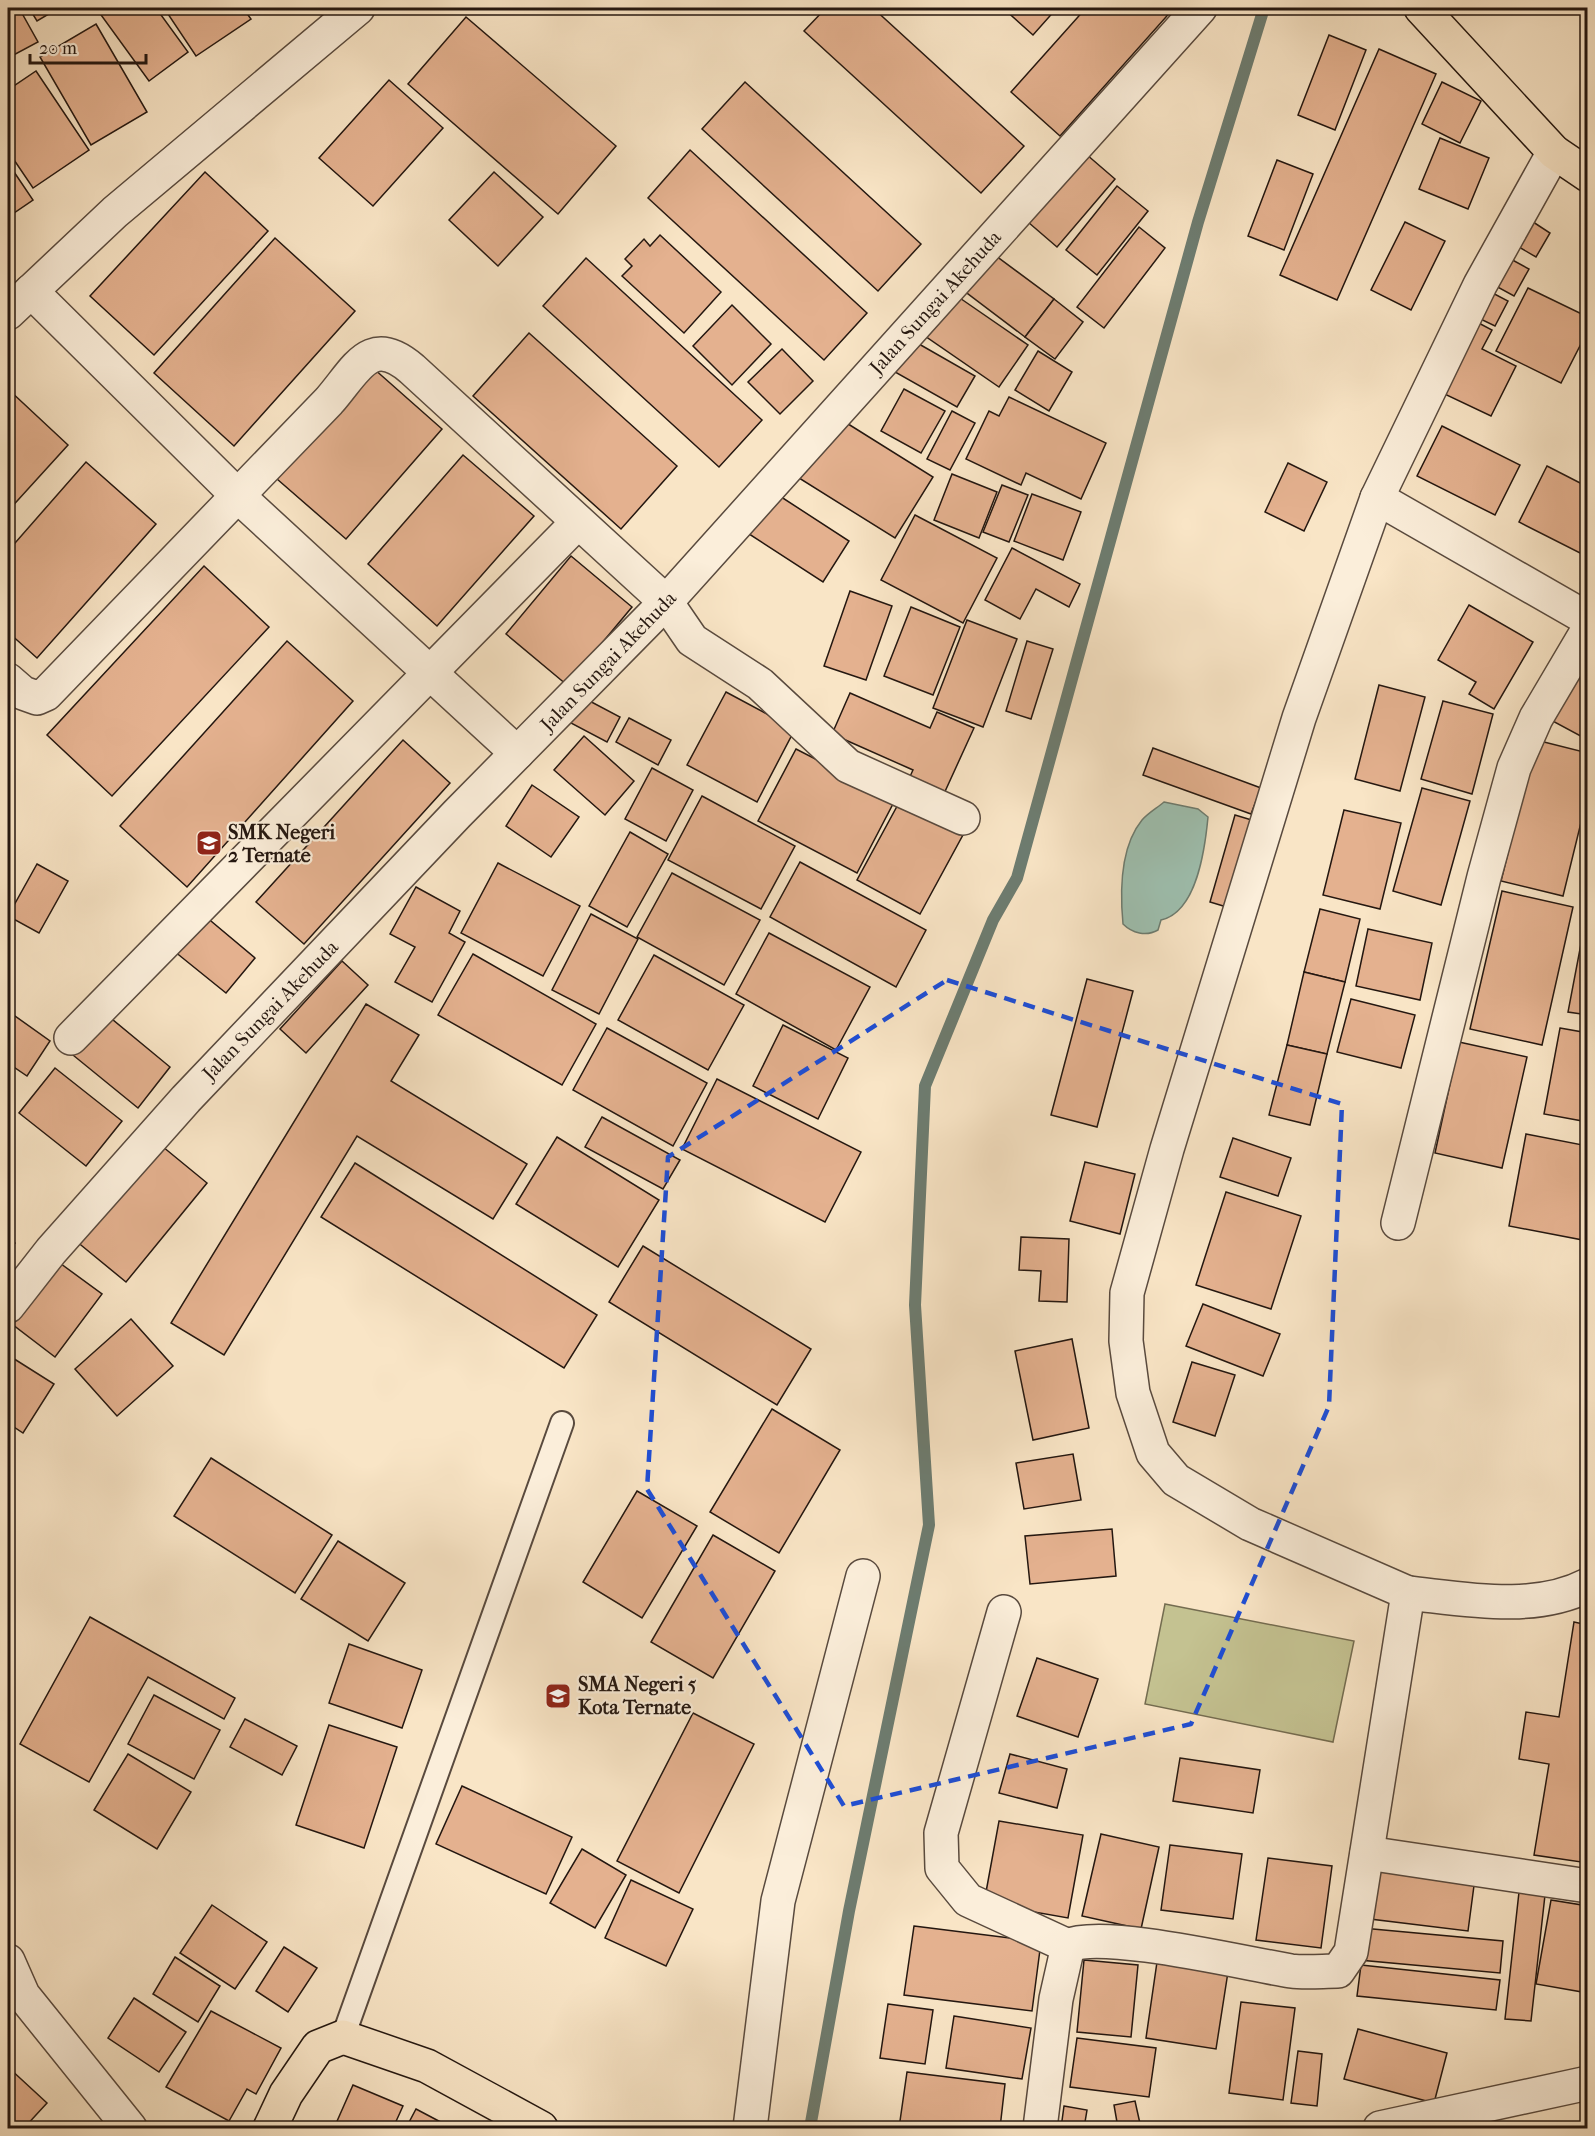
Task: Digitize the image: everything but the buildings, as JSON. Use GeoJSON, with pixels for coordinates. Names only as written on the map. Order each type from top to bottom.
{"type":"FeatureCollection","features":[{"type":"Feature","properties":{"kind":"highway"},"geometry":{"type":"LineString","coordinates":[[1420,8],[1554,152],[1587,175]]}},
{"type":"Feature","properties":{"kind":"highway"},"geometry":{"type":"LineString","coordinates":[[270,2128],[285,2094],[318,2047],[343,2037],[427,2066],[541,2128]]}},
{"type":"Feature","properties":{"kind":"street"},"geometry":{"type":"LineString","coordinates":[[8,313],[115,212],[358,8]]}},
{"type":"Feature","properties":{"kind":"street","name":"Jalan Sungai Akehuda"},"geometry":{"type":"LineString","coordinates":[[8,1306],[51,1251],[186,1099],[517,753],[666,603],[1200,8]]}},
{"type":"Feature","properties":{"kind":"street"},"geometry":{"type":"LineString","coordinates":[[1554,152],[1480,285],[1377,498],[1299,718],[1167,1149],[1127,1293],[1126,1341],[1133,1393],[1153,1453],[1176,1480],[1250,1524],[1408,1593],[1472,1600],[1543,1600],[1587,1585]]}},
{"type":"Feature","properties":{"kind":"street"},"geometry":{"type":"LineString","coordinates":[[31,291],[238,496],[517,753]]}},
{"type":"Feature","properties":{"kind":"street"},"geometry":{"type":"LineString","coordinates":[[8,680],[23,693],[37,698],[46,694],[238,496],[367,357],[383,352],[398,357],[412,369],[666,603],[692,640],[760,684],[848,766],[963,818]]}},
{"type":"Feature","properties":{"kind":"street"},"geometry":{"type":"LineString","coordinates":[[1377,498],[1587,619]]}},
{"type":"Feature","properties":{"kind":"street"},"geometry":{"type":"LineString","coordinates":[[71,1038],[578,522]]}},
{"type":"Feature","properties":{"kind":"street"},"geometry":{"type":"LineString","coordinates":[[1398,1223],[1484,877],[1514,768],[1536,718],[1587,630]]}},
{"type":"Feature","properties":{"kind":"street"},"geometry":{"type":"LineString","coordinates":[[750,2128],[778,1901],[863,1576]]}},
{"type":"Feature","properties":{"kind":"street"},"geometry":{"type":"LineString","coordinates":[[1004,1612],[941,1833],[942,1868],[968,1900],[1068,1946],[1079,1941],[1114,1941],[1295,1971],[1338,1971],[1352,1952],[1408,1593]]}},
{"type":"Feature","properties":{"kind":"street"},"geometry":{"type":"LineString","coordinates":[[1367,1854],[1587,1886]]}},
{"type":"Feature","properties":{"kind":"street"},"geometry":{"type":"LineString","coordinates":[[1040,2128],[1056,1999],[1068,1946]]}},
{"type":"Feature","properties":{"kind":"street"},"geometry":{"type":"LineString","coordinates":[[8,1961],[24,1995],[130,2128]]}},
{"type":"Feature","properties":{"kind":"street"},"geometry":{"type":"LineString","coordinates":[[1380,2128],[1587,2083]]}},
{"type":"Feature","properties":{"kind":"lane"},"geometry":{"type":"LineString","coordinates":[[343,2037],[562,1423]]}},
{"type":"Feature","properties":{"kind":"highlighted area"},"geometry":{"type":"Polygon","coordinates":[[[947,980],[1342,1104],[1329,1406],[1191,1724],[844,1806],[647,1489],[668,1157],[947,980]]]}},
{"type":"Feature","properties":{"kind":"shaded area"},"geometry":{"type":"Polygon","coordinates":[[[1164,802],[1198,809],[1208,817],[1201,862],[1197,878],[1183,905],[1173,915],[1161,920],[1158,930],[1139,933],[1123,924],[1123,870],[1129,843],[1135,831],[1142,820],[1164,802]]]}},
{"type":"Feature","properties":{"kind":"shaded area"},"geometry":{"type":"Polygon","coordinates":[[[1165,1604],[1354,1641],[1333,1742],[1145,1704],[1165,1604]]]}},
{"type":"Feature","properties":{"kind":"waterway"},"geometry":{"type":"LineString","coordinates":[[810,2128],[849,1911],[929,1525],[915,1305],[925,1086],[993,920],[1017,878],[1198,222],[1264,8]]}},
{"type":"Feature","properties":{"kind":"place","name":"SMK Negeri 2 Ternate"},"geometry":{"type":"Point","coordinates":[209,843]}},
{"type":"Feature","properties":{"kind":"place","name":"SMA Negeri 5 Kota Ternate"},"geometry":{"type":"Point","coordinates":[558,1696]}}]}
